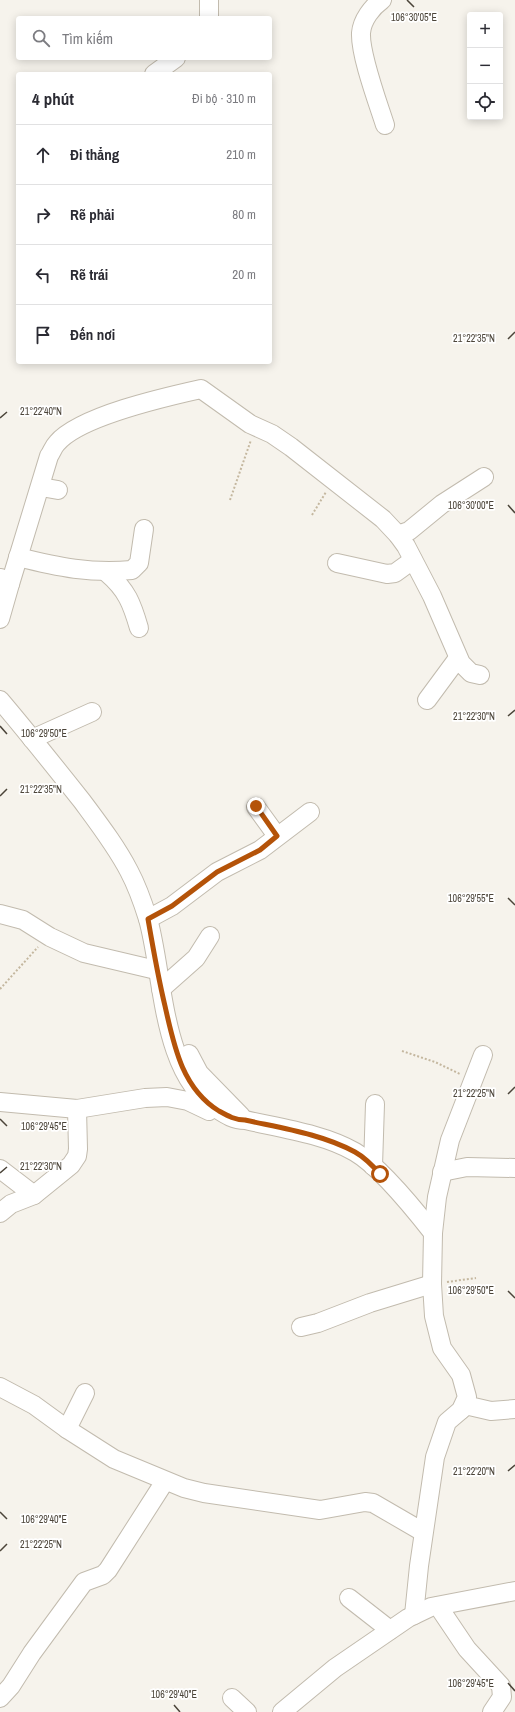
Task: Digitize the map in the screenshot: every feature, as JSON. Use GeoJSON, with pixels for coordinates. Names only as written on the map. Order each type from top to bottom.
{"type":"FeatureCollection","features":[{"type":"Feature","properties":{"kind":"street"},"geometry":{"type":"LineString","coordinates":[[209,0],[209,16]]}},
{"type":"Feature","properties":{"kind":"street"},"geometry":{"type":"LineString","coordinates":[[382,0],[365,20],[361,32],[370,79],[385,126]]}},
{"type":"Feature","properties":{"kind":"street"},"geometry":{"type":"LineString","coordinates":[[157,72],[173,60]]}},
{"type":"Feature","properties":{"kind":"street"},"geometry":{"type":"LineString","coordinates":[[0,619],[5,581],[18,557],[49,489],[49,456],[56,444],[72,431],[125,408],[201,389],[256,427],[272,434],[291,447],[383,519],[398,535],[413,560],[432,596],[458,658],[471,673],[480,675]]}},
{"type":"Feature","properties":{"kind":"street"},"geometry":{"type":"LineString","coordinates":[[398,535],[409,531],[442,504],[484,478]]}},
{"type":"Feature","properties":{"kind":"street"},"geometry":{"type":"LineString","coordinates":[[18,557],[55,566],[107,573],[136,569],[139,563],[144,529]]}},
{"type":"Feature","properties":{"kind":"street"},"geometry":{"type":"LineString","coordinates":[[337,563],[387,574],[395,573],[413,560]]}},
{"type":"Feature","properties":{"kind":"street"},"geometry":{"type":"LineString","coordinates":[[107,573],[122,587],[129,598],[133,605],[139,628]]}},
{"type":"Feature","properties":{"kind":"street"},"geometry":{"type":"LineString","coordinates":[[427,700],[458,658]]}},
{"type":"Feature","properties":{"kind":"street"},"geometry":{"type":"LineString","coordinates":[[0,700],[96,820],[121,856],[137,888],[148,919],[156,970],[175,1050],[184,1072],[199,1095],[215,1108],[241,1120]]}},
{"type":"Feature","properties":{"kind":"street"},"geometry":{"type":"LineString","coordinates":[[32,739],[92,712]]}},
{"type":"Feature","properties":{"kind":"street"},"geometry":{"type":"LineString","coordinates":[[256,806],[277,836]]}},
{"type":"Feature","properties":{"kind":"street"},"geometry":{"type":"LineString","coordinates":[[148,919],[172,906],[217,872],[260,850],[310,812]]}},
{"type":"Feature","properties":{"kind":"street"},"geometry":{"type":"LineString","coordinates":[[0,914],[22,920],[84,953],[156,970]]}},
{"type":"Feature","properties":{"kind":"street"},"geometry":{"type":"LineString","coordinates":[[161,989],[196,958],[210,936]]}},
{"type":"Feature","properties":{"kind":"street"},"geometry":{"type":"LineString","coordinates":[[188,1051],[204,1078],[241,1120]]}},
{"type":"Feature","properties":{"kind":"street"},"geometry":{"type":"LineString","coordinates":[[461,1410],[467,1397],[465,1385],[454,1362],[442,1348],[434,1316],[432,1284],[434,1214],[450,1140],[483,1055]]}},
{"type":"Feature","properties":{"kind":"street"},"geometry":{"type":"LineString","coordinates":[[0,1102],[77,1109],[145,1098],[167,1097],[188,1101],[218,1116],[308,1135],[356,1152],[373,1166],[433,1233]]}},
{"type":"Feature","properties":{"kind":"street"},"geometry":{"type":"LineString","coordinates":[[373,1166],[376,1104]]}},
{"type":"Feature","properties":{"kind":"street"},"geometry":{"type":"LineString","coordinates":[[0,1213],[11,1204],[34,1195],[71,1165],[76,1159],[78,1149],[77,1109]]}},
{"type":"Feature","properties":{"kind":"street"},"geometry":{"type":"LineString","coordinates":[[442,1172],[467,1166],[515,1168]]}},
{"type":"Feature","properties":{"kind":"street"},"geometry":{"type":"LineString","coordinates":[[0,1169],[34,1195]]}},
{"type":"Feature","properties":{"kind":"street"},"geometry":{"type":"LineString","coordinates":[[301,1327],[318,1323],[370,1303],[432,1284]]}},
{"type":"Feature","properties":{"kind":"street"},"geometry":{"type":"LineString","coordinates":[[0,1387],[34,1405],[67,1429],[114,1458],[165,1481],[204,1493],[320,1510],[355,1503],[373,1503],[423,1532]]}},
{"type":"Feature","properties":{"kind":"street"},"geometry":{"type":"LineString","coordinates":[[67,1429],[86,1393]]}},
{"type":"Feature","properties":{"kind":"street"},"geometry":{"type":"LineString","coordinates":[[414,1615],[423,1532],[438,1446],[447,1422],[465,1405],[491,1411],[515,1409]]}},
{"type":"Feature","properties":{"kind":"street"},"geometry":{"type":"LineString","coordinates":[[0,1698],[12,1686],[32,1653],[84,1582],[103,1575],[108,1570],[165,1481]]}},
{"type":"Feature","properties":{"kind":"street"},"geometry":{"type":"LineString","coordinates":[[282,1712],[335,1668],[414,1615],[438,1606],[515,1591]]}},
{"type":"Feature","properties":{"kind":"street"},"geometry":{"type":"LineString","coordinates":[[349,1598],[390,1630]]}},
{"type":"Feature","properties":{"kind":"street"},"geometry":{"type":"LineString","coordinates":[[438,1606],[467,1649],[501,1686],[502,1697],[492,1712]]}},
{"type":"Feature","properties":{"kind":"street"},"geometry":{"type":"LineString","coordinates":[[232,1698],[247,1712]]}},
{"type":"Feature","properties":{"kind":"path"},"geometry":{"type":"LineString","coordinates":[[230,500],[256,427]]}},
{"type":"Feature","properties":{"kind":"path"},"geometry":{"type":"LineString","coordinates":[[312,515],[334,480]]}},
{"type":"Feature","properties":{"kind":"path"},"geometry":{"type":"LineString","coordinates":[[0,989],[29,955],[50,936]]}},
{"type":"Feature","properties":{"kind":"path"},"geometry":{"type":"LineString","coordinates":[[402,1051],[435,1062],[474,1080]]}},
{"type":"Feature","properties":{"kind":"path"},"geometry":{"type":"LineString","coordinates":[[432,1284],[476,1278]]}},
{"type":"Feature","properties":{"kind":"route"},"geometry":{"type":"LineString","coordinates":[[256,806],[277,836],[260,850],[217,872],[172,906],[148,919],[156,970],[175,1050],[184,1072],[199,1095],[228,1116],[238,1120],[245,1120],[308,1135],[342,1146],[356,1152],[380,1174]]}}]}
